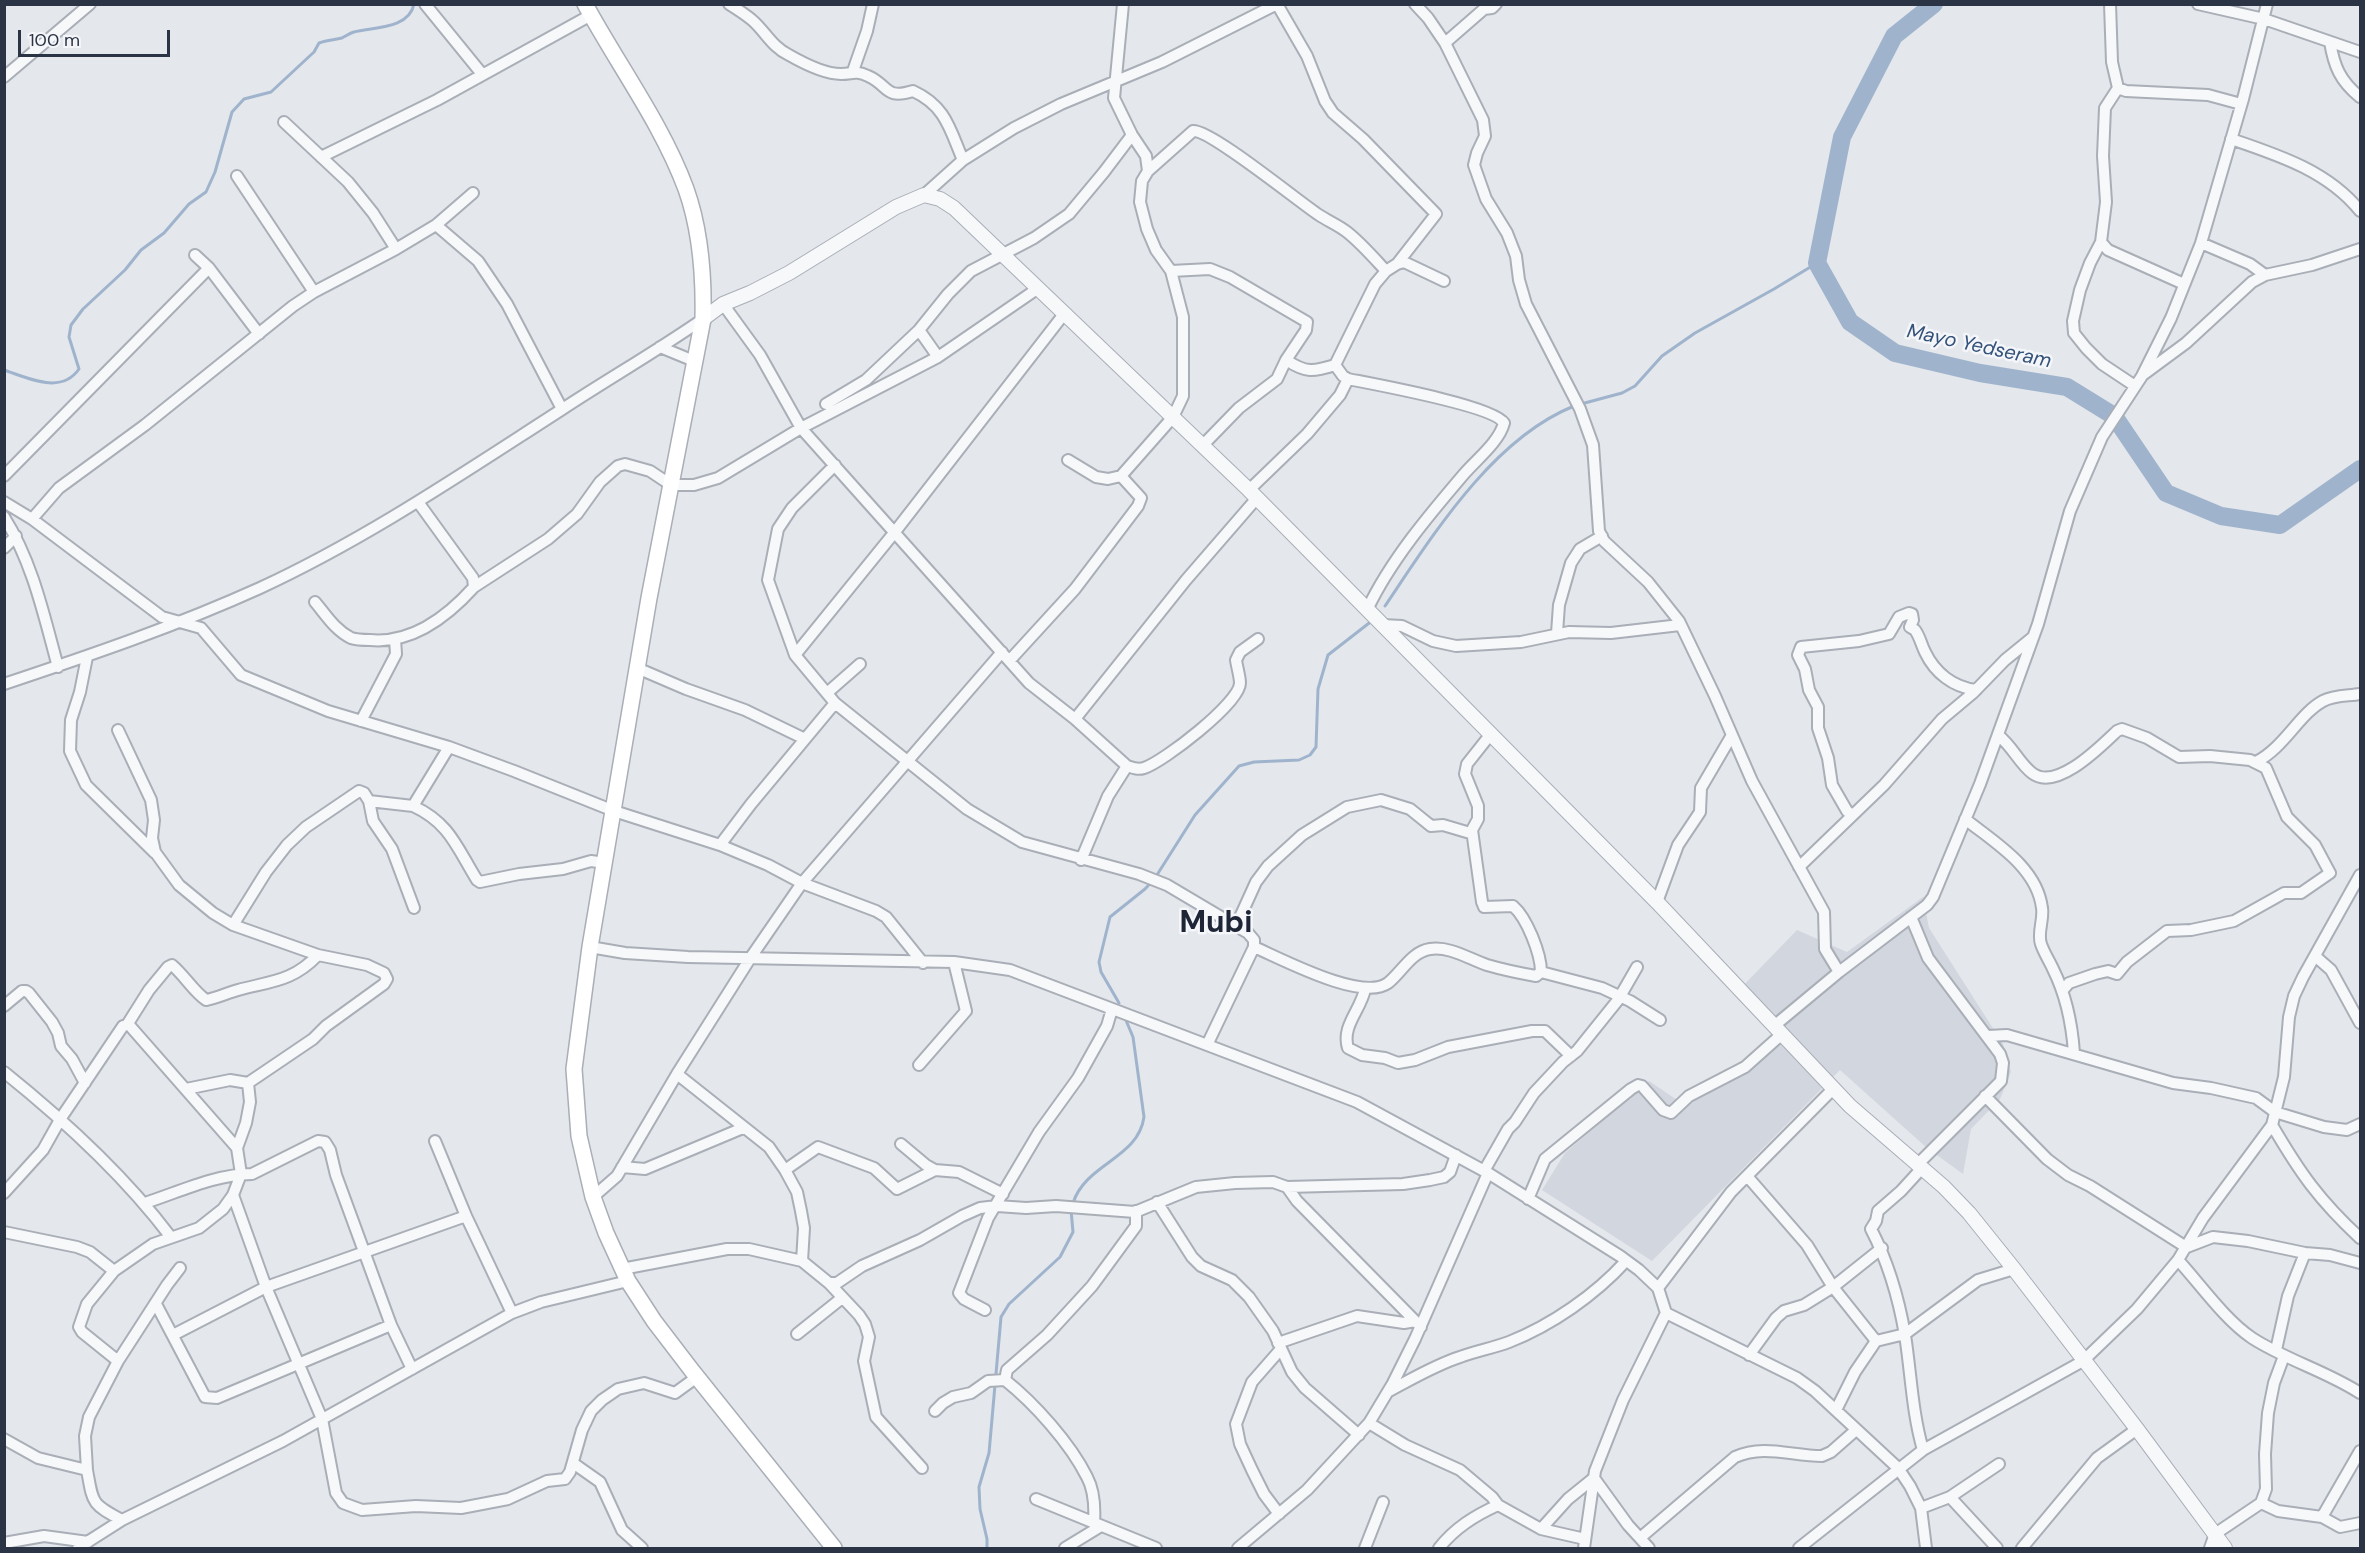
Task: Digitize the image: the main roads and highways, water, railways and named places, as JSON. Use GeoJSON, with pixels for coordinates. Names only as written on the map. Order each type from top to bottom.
{"type":"FeatureCollection","features":[{"type":"Feature","properties":{"kind":"main road"},"geometry":{"type":"LineString","coordinates":[[588,10],[655,126],[686,189],[701,250],[704,288],[703,319],[638,668],[590,947],[574,1069],[579,1136],[593,1197],[625,1275],[654,1321],[834,1548]]}},
{"type":"Feature","properties":{"kind":"waterway"},"geometry":{"type":"LineString","coordinates":[[4,370],[44,382],[54,383],[72,377],[79,369],[69,337],[71,325],[83,309],[125,270],[141,250],[164,233],[189,204],[206,192],[215,172],[232,112],[244,99],[271,92],[314,52],[319,43],[342,38],[354,32],[398,23],[411,12],[414,4]]}},
{"type":"Feature","properties":{"kind":"waterway","name":"Mayo Yedseram"},"geometry":{"type":"LineString","coordinates":[[1934,4],[1894,36],[1842,137],[1817,263],[1850,322],[1895,353],[1980,373],[2067,387],[2114,416],[2166,493],[2221,516],[2280,525],[2360,469]]}},
{"type":"Feature","properties":{"kind":"waterway"},"geometry":{"type":"LineString","coordinates":[[1581,404],[1622,393],[1635,386],[1662,356],[1695,333],[1817,263]]}},
{"type":"Feature","properties":{"kind":"waterway"},"geometry":{"type":"LineString","coordinates":[[1385,606],[1444,520],[1491,465],[1517,441],[1544,421],[1574,406]]}},
{"type":"Feature","properties":{"kind":"waterway"},"geometry":{"type":"LineString","coordinates":[[1119,1003],[1101,972],[1099,962],[1110,917],[1155,878],[1195,815],[1239,766],[1254,762],[1299,760],[1310,755],[1316,747],[1318,689],[1328,655],[1373,620]]}},
{"type":"Feature","properties":{"kind":"waterway"},"geometry":{"type":"LineString","coordinates":[[1073,1203],[1089,1179],[1132,1143],[1140,1131],[1144,1117],[1133,1037],[1125,1018]]}},
{"type":"Feature","properties":{"kind":"waterway"},"geometry":{"type":"LineString","coordinates":[[987,1548],[980,1509],[979,1487],[989,1453],[1001,1317],[1009,1304],[1060,1257],[1073,1232],[1071,1210]]}},
{"type":"Feature","properties":{"kind":"district","name":"Mubi"},"geometry":{"type":"Point","coordinates":[1216,924]}}]}
